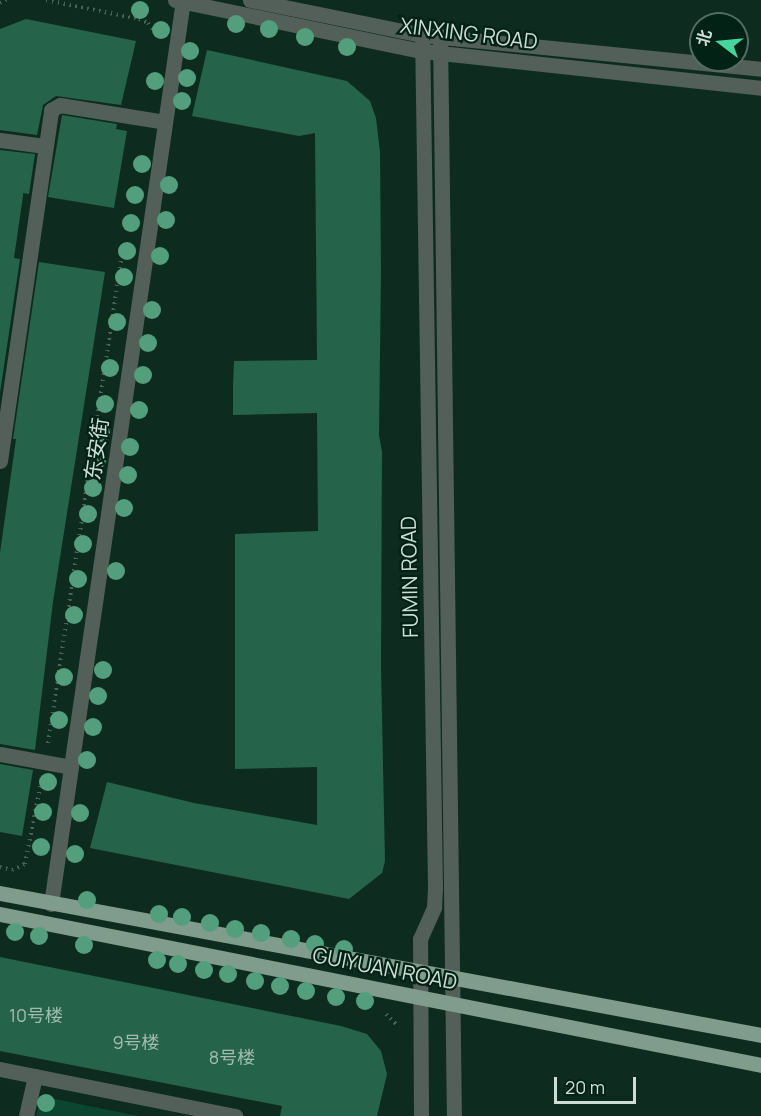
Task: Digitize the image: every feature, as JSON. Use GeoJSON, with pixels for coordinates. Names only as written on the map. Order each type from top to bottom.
{"type":"FeatureCollection","features":[{"type":"Feature","properties":{"kind":"main road","name":"GUIYUAN ROAD"},"geometry":{"type":"LineString","coordinates":[[0,893],[761,1035]]}},
{"type":"Feature","properties":{"kind":"main road","name":"GUIYUAN ROAD"},"geometry":{"type":"LineString","coordinates":[[0,914],[761,1065]]}},
{"type":"Feature","properties":{"kind":"street","name":"XINXING ROAD"},"geometry":{"type":"LineString","coordinates":[[180,0],[422,51],[761,88]]}},
{"type":"Feature","properties":{"kind":"street","name":"东安街"},"geometry":{"type":"LineString","coordinates":[[51,904],[165,122],[180,0]]}},
{"type":"Feature","properties":{"kind":"street","name":"XINXING ROAD"},"geometry":{"type":"LineString","coordinates":[[250,0],[422,35],[761,69]]}},
{"type":"Feature","properties":{"kind":"street","name":"FUMIN ROAD"},"geometry":{"type":"LineString","coordinates":[[421,1116],[418,972],[420,939],[434,908],[435,887],[422,35]]}},
{"type":"Feature","properties":{"kind":"street","name":"FUMIN ROAD"},"geometry":{"type":"LineString","coordinates":[[440,36],[454,1116]]}},
{"type":"Feature","properties":{"kind":"street"},"geometry":{"type":"LineString","coordinates":[[0,458],[51,110],[60,105],[165,122]]}},
{"type":"Feature","properties":{"kind":"street"},"geometry":{"type":"LineString","coordinates":[[0,140],[45,146]]}},
{"type":"Feature","properties":{"kind":"street"},"geometry":{"type":"LineString","coordinates":[[0,754],[71,767]]}},
{"type":"Feature","properties":{"kind":"street"},"geometry":{"type":"LineString","coordinates":[[0,1069],[184,1110],[235,1116]]}},
{"type":"Feature","properties":{"kind":"street"},"geometry":{"type":"LineString","coordinates":[[26,1116],[35,1076]]}},
{"type":"Feature","properties":{"kind":"path"},"geometry":{"type":"LineString","coordinates":[[0,3],[6,0]]}},
{"type":"Feature","properties":{"kind":"path"},"geometry":{"type":"LineString","coordinates":[[46,0],[139,19],[154,30],[157,37]]}},
{"type":"Feature","properties":{"kind":"path"},"geometry":{"type":"LineString","coordinates":[[0,867],[19,869],[27,859],[44,763],[123,247]]}},
{"type":"Feature","properties":{"kind":"path"},"geometry":{"type":"LineString","coordinates":[[382,1013],[396,1022],[403,1036]]}},
{"type":"Feature","properties":{"kind":"green space"},"geometry":{"type":"Polygon","coordinates":[[[42,1097],[45,1097],[138,1116],[36,1116],[42,1097]]]}},
{"type":"Feature","properties":{"kind":"building"},"geometry":{"type":"Polygon","coordinates":[[[26,19],[136,41],[121,105],[56,96],[43,105],[37,135],[0,130],[0,29],[26,19]]]}},
{"type":"Feature","properties":{"kind":"building"},"geometry":{"type":"Polygon","coordinates":[[[207,50],[347,81],[370,101],[376,118],[380,152],[379,435],[382,452],[381,667],[385,861],[382,873],[349,899],[90,848],[107,782],[194,803],[317,825],[317,767],[235,769],[235,534],[318,531],[317,413],[233,415],[234,361],[317,360],[315,133],[299,136],[192,116],[207,50]]]}},
{"type":"Feature","properties":{"kind":"building"},"geometry":{"type":"Polygon","coordinates":[[[62,115],[117,124],[116,129],[127,131],[114,208],[48,197],[62,115]]]}},
{"type":"Feature","properties":{"kind":"building"},"geometry":{"type":"Polygon","coordinates":[[[0,150],[35,154],[29,194],[23,193],[14,258],[20,259],[0,393],[0,150]]]}},
{"type":"Feature","properties":{"kind":"building"},"geometry":{"type":"Polygon","coordinates":[[[39,262],[105,272],[53,602],[35,750],[0,744],[0,553],[16,439],[13,439],[39,262]]]}},
{"type":"Feature","properties":{"kind":"building"},"geometry":{"type":"Polygon","coordinates":[[[0,764],[33,770],[22,836],[0,832],[0,764]]]}},
{"type":"Feature","properties":{"kind":"building"},"geometry":{"type":"Polygon","coordinates":[[[0,957],[341,1026],[367,1034],[381,1051],[387,1074],[377,1116],[280,1116],[282,1106],[0,1051],[0,957]]]}}]}
